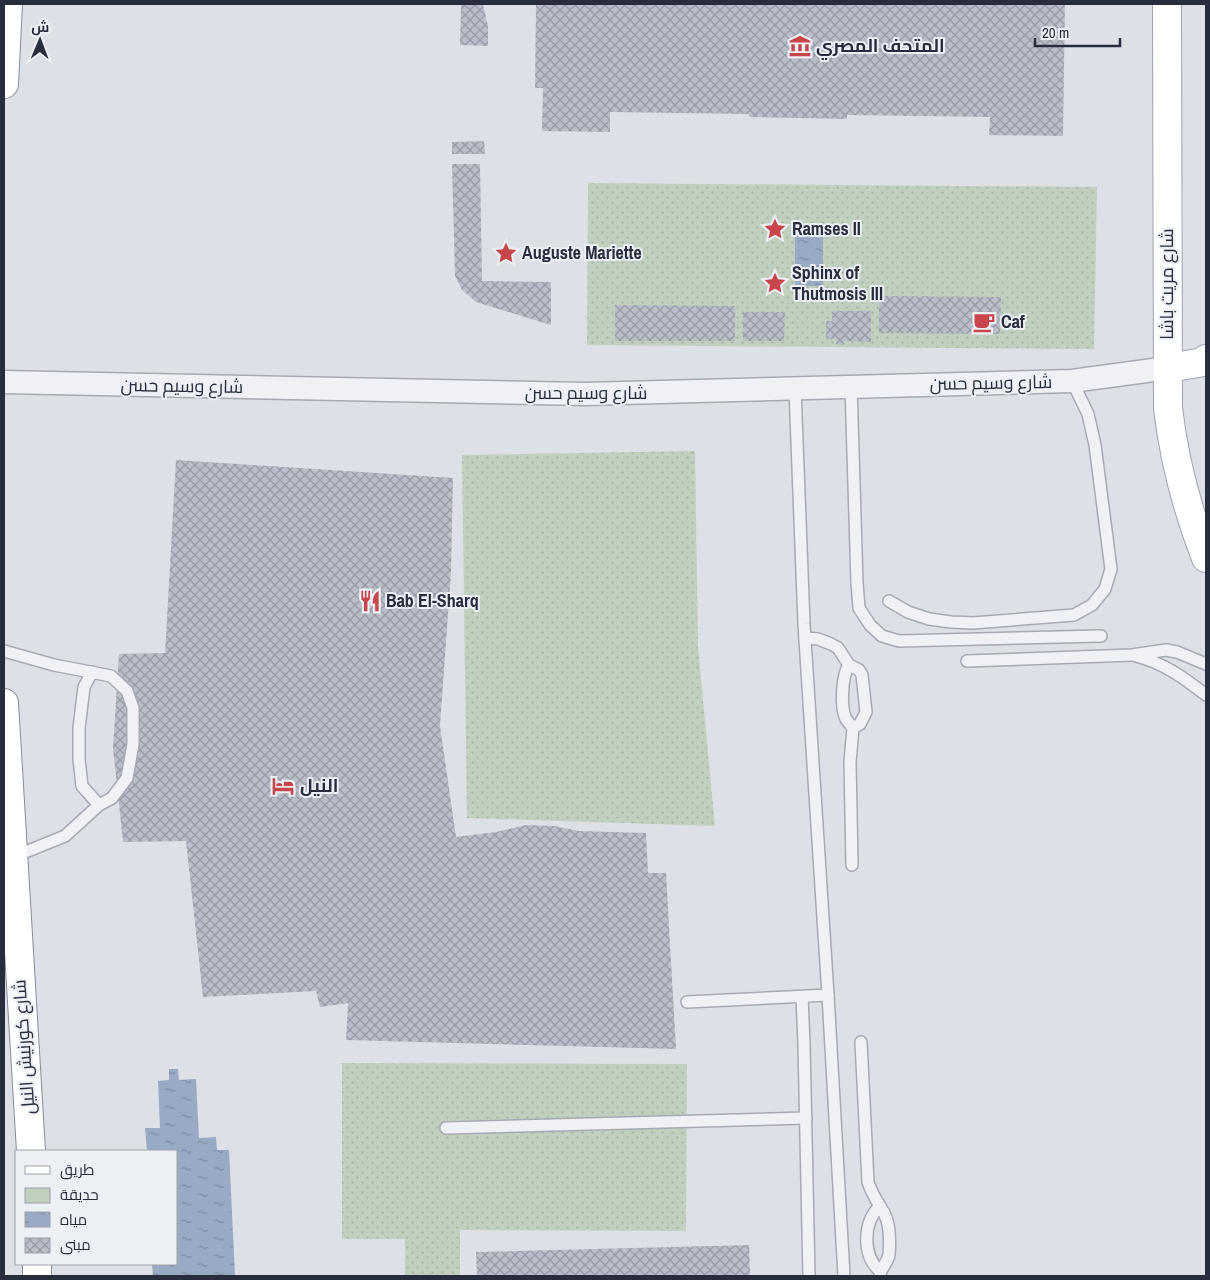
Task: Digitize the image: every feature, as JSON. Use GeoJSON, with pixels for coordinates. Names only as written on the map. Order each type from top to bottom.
{"type":"FeatureCollection","features":[{"type":"Feature","properties":{"kind":"main road"},"geometry":{"type":"LineString","coordinates":[[4,84],[8,4]]}},
{"type":"Feature","properties":{"kind":"main road","name":"شارع مريت باشا"},"geometry":{"type":"LineString","coordinates":[[1167,4],[1168,408],[1179,475],[1206,558]]}},
{"type":"Feature","properties":{"kind":"main road"},"geometry":{"type":"LineString","coordinates":[[1168,368],[1204,362],[1206,359]]}},
{"type":"Feature","properties":{"kind":"main road","name":"شارع كورنيش النيل"},"geometry":{"type":"LineString","coordinates":[[4,703],[7,817],[13,857],[31,1150]]}},
{"type":"Feature","properties":{"kind":"street","name":"شارع وسيم حسن"},"geometry":{"type":"LineString","coordinates":[[4,382],[585,394],[1072,381],[1168,368]]}},
{"type":"Feature","properties":{"kind":"lane"},"geometry":{"type":"LineString","coordinates":[[889,601],[908,612],[930,619],[973,623],[1074,615],[1092,605],[1105,589],[1111,569],[1096,445],[1088,414],[1072,381]]}},
{"type":"Feature","properties":{"kind":"lane"},"geometry":{"type":"LineString","coordinates":[[851,386],[857,583],[859,608],[870,625],[882,636],[899,641],[1101,636]]}},
{"type":"Feature","properties":{"kind":"lane"},"geometry":{"type":"LineString","coordinates":[[795,389],[805,638],[844,1276]]}},
{"type":"Feature","properties":{"kind":"lane"},"geometry":{"type":"LineString","coordinates":[[805,638],[818,639],[838,648],[849,664],[859,670],[862,675],[866,712],[864,718],[854,728],[850,762],[852,865]]}},
{"type":"Feature","properties":{"kind":"lane"},"geometry":{"type":"LineString","coordinates":[[968,661],[1132,655],[1166,650],[1177,652],[1206,664]]}},
{"type":"Feature","properties":{"kind":"lane"},"geometry":{"type":"LineString","coordinates":[[4,651],[54,665],[111,676],[127,691],[133,708],[132,744],[128,778],[112,798],[99,805],[64,836],[13,857]]}},
{"type":"Feature","properties":{"kind":"lane"},"geometry":{"type":"LineString","coordinates":[[1132,655],[1152,660],[1171,669],[1206,695]]}},
{"type":"Feature","properties":{"kind":"lane"},"geometry":{"type":"LineString","coordinates":[[849,664],[844,678],[843,705],[846,718],[854,728]]}},
{"type":"Feature","properties":{"kind":"lane"},"geometry":{"type":"LineString","coordinates":[[92,672],[84,687],[79,759],[82,786],[99,805]]}},
{"type":"Feature","properties":{"kind":"lane"},"geometry":{"type":"LineString","coordinates":[[686,1002],[828,995]]}},
{"type":"Feature","properties":{"kind":"lane"},"geometry":{"type":"LineString","coordinates":[[802,997],[809,1276]]}},
{"type":"Feature","properties":{"kind":"lane"},"geometry":{"type":"LineString","coordinates":[[861,1042],[868,1182],[874,1200],[879,1207],[887,1220],[889,1249],[887,1261],[880,1273],[871,1262],[869,1256],[868,1228],[873,1213],[879,1207]]}},
{"type":"Feature","properties":{"kind":"lane"},"geometry":{"type":"LineString","coordinates":[[446,1128],[806,1118]]}},
{"type":"Feature","properties":{"kind":"green space"},"geometry":{"type":"Polygon","coordinates":[[[588,183],[1097,187],[1094,349],[587,345],[588,183]]]}},
{"type":"Feature","properties":{"kind":"green space"},"geometry":{"type":"Polygon","coordinates":[[[695,451],[698,647],[715,826],[467,818],[462,455],[695,451]]]}},
{"type":"Feature","properties":{"kind":"green space"},"geometry":{"type":"Polygon","coordinates":[[[342,1063],[687,1064],[686,1231],[460,1230],[460,1276],[405,1276],[405,1239],[342,1239],[342,1063]]]}},
{"type":"Feature","properties":{"kind":"water"},"geometry":{"type":"Polygon","coordinates":[[[795,225],[823,225],[823,286],[795,286],[795,225]]]}},
{"type":"Feature","properties":{"kind":"water"},"geometry":{"type":"Polygon","coordinates":[[[169,1069],[178,1069],[179,1080],[196,1079],[199,1138],[216,1137],[217,1150],[229,1150],[235,1276],[153,1276],[152,1265],[178,1265],[178,1150],[147,1150],[145,1128],[160,1128],[158,1081],[169,1080],[169,1069]]]}},
{"type":"Feature","properties":{"kind":"building"},"geometry":{"type":"Polygon","coordinates":[[[461,4],[483,4],[488,26],[488,46],[460,45],[461,4]]]}},
{"type":"Feature","properties":{"kind":"building","name":"المتحف المصري"},"geometry":{"type":"Polygon","coordinates":[[[536,4],[1065,4],[1063,136],[989,135],[990,117],[847,115],[847,119],[749,117],[749,114],[610,112],[610,132],[542,131],[543,88],[535,88],[536,4]]]}},
{"type":"Feature","properties":{"kind":"building"},"geometry":{"type":"Polygon","coordinates":[[[484,141],[485,154],[452,154],[452,142],[484,141]]]}},
{"type":"Feature","properties":{"kind":"building"},"geometry":{"type":"Polygon","coordinates":[[[452,164],[480,164],[482,281],[551,282],[551,325],[476,302],[462,290],[455,276],[452,164]]]}},
{"type":"Feature","properties":{"kind":"building"},"geometry":{"type":"Polygon","coordinates":[[[879,296],[1001,297],[1000,334],[879,333],[879,296]]]}},
{"type":"Feature","properties":{"kind":"building"},"geometry":{"type":"Polygon","coordinates":[[[615,305],[735,306],[735,341],[615,341],[615,305]]]}},
{"type":"Feature","properties":{"kind":"building"},"geometry":{"type":"Polygon","coordinates":[[[832,311],[871,311],[871,342],[844,341],[844,345],[836,344],[836,339],[826,339],[826,321],[832,321],[832,311]]]}},
{"type":"Feature","properties":{"kind":"building"},"geometry":{"type":"Polygon","coordinates":[[[743,312],[785,312],[784,341],[743,341],[743,312]]]}},
{"type":"Feature","properties":{"kind":"building","name":"النيل"},"geometry":{"type":"Polygon","coordinates":[[[176,460],[453,478],[451,572],[440,726],[456,837],[496,832],[526,825],[554,826],[579,831],[646,833],[648,873],[666,873],[676,1049],[346,1040],[348,1003],[320,1007],[316,991],[203,997],[186,841],[123,842],[113,748],[119,654],[165,653],[176,460]]]}},
{"type":"Feature","properties":{"kind":"building"},"geometry":{"type":"Polygon","coordinates":[[[749,1245],[750,1276],[477,1276],[476,1252],[749,1245]]]}},
{"type":"Feature","properties":{"kind":"place","name":"المتحف المصري"},"geometry":{"type":"Point","coordinates":[800,46]}},
{"type":"Feature","properties":{"kind":"place","name":"Ramses II"},"geometry":{"type":"Point","coordinates":[775,229]}},
{"type":"Feature","properties":{"kind":"place","name":"Auguste Mariette"},"geometry":{"type":"Point","coordinates":[506,253]}},
{"type":"Feature","properties":{"kind":"place","name":"Sphinx of Thutmosis III"},"geometry":{"type":"Point","coordinates":[775,283]}},
{"type":"Feature","properties":{"kind":"place","name":"Caf"},"geometry":{"type":"Point","coordinates":[984,322]}},
{"type":"Feature","properties":{"kind":"place","name":"Bab El-Sharq"},"geometry":{"type":"Point","coordinates":[370,601]}},
{"type":"Feature","properties":{"kind":"place","name":"النيل"},"geometry":{"type":"Point","coordinates":[283,786]}}]}
